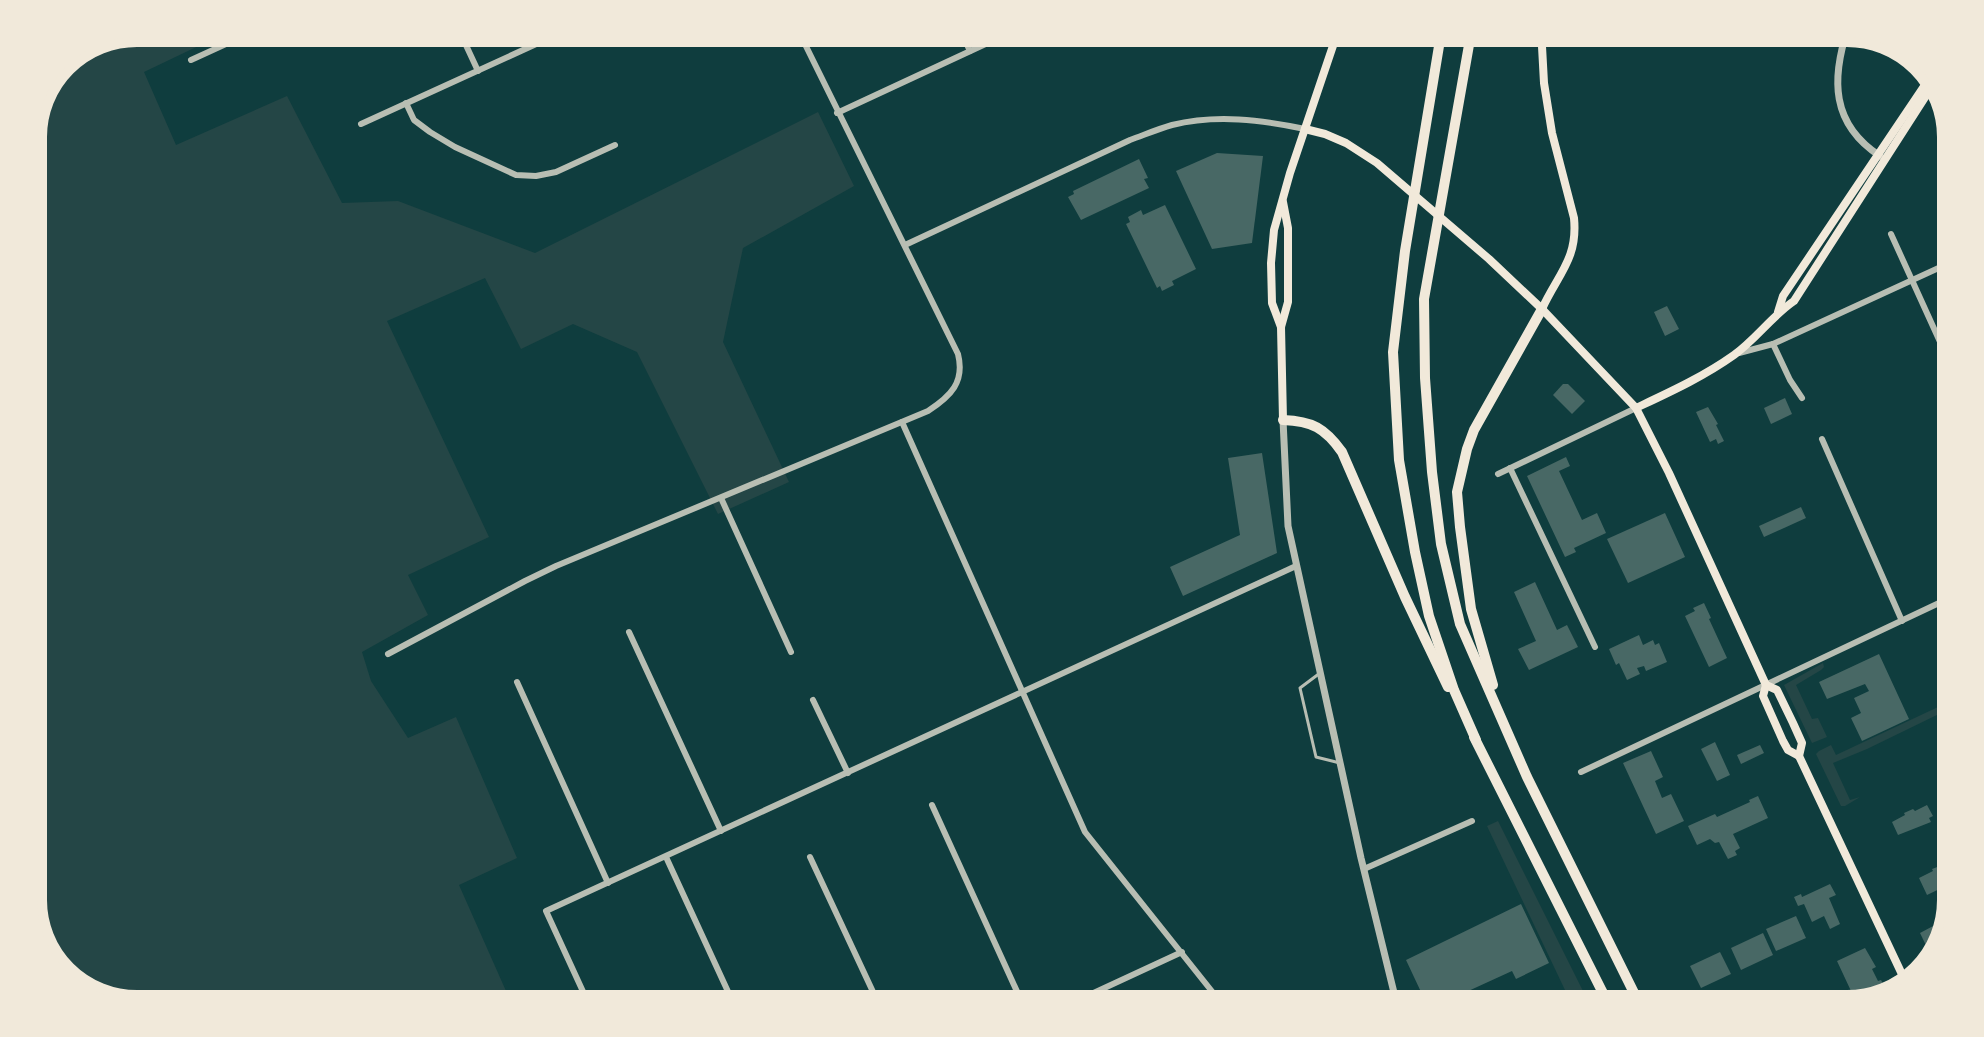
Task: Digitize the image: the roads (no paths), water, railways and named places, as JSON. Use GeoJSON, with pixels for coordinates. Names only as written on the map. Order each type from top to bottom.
{"type":"FeatureCollection","features":[{"type":"Feature","properties":{"kind":"highway"},"geometry":{"type":"LineString","coordinates":[[1440,42],[1405,251],[1393,352],[1399,460],[1415,552],[1429,616],[1454,690],[1476,740]]}},
{"type":"Feature","properties":{"kind":"highway"},"geometry":{"type":"LineString","coordinates":[[1470,42],[1424,299],[1425,378],[1441,544],[1460,624],[1527,777],[1635,995]]}},
{"type":"Feature","properties":{"kind":"highway"},"geometry":{"type":"LineString","coordinates":[[1527,777],[1490,676],[1471,609],[1457,492],[1474,430],[1542,309]]}},
{"type":"Feature","properties":{"kind":"highway"},"geometry":{"type":"LineString","coordinates":[[1283,420],[1301,421],[1318,427],[1331,436],[1342,452],[1439,670],[1604,995]]}},
{"type":"Feature","properties":{"kind":"main road"},"geometry":{"type":"LineString","coordinates":[[1281,327],[1272,303],[1274,230],[1334,42]]}},
{"type":"Feature","properties":{"kind":"main road"},"geometry":{"type":"LineString","coordinates":[[1542,42],[1552,133],[1575,232],[1568,262],[1542,309]]}},
{"type":"Feature","properties":{"kind":"main road"},"geometry":{"type":"LineString","coordinates":[[1882,156],[1926,84]]}},
{"type":"Feature","properties":{"kind":"main road"},"geometry":{"type":"LineString","coordinates":[[1636,408],[1694,381],[1736,353],[1778,312],[1783,296],[1929,90]]}},
{"type":"Feature","properties":{"kind":"main road"},"geometry":{"type":"LineString","coordinates":[[1305,129],[1346,143],[1377,163],[1542,309],[1636,408],[1766,685],[1763,696],[1783,741],[1788,750],[1799,756],[1903,976]]}},
{"type":"Feature","properties":{"kind":"main road"},"geometry":{"type":"LineString","coordinates":[[1282,199],[1288,228],[1288,302],[1281,327],[1283,420]]}},
{"type":"Feature","properties":{"kind":"main road"},"geometry":{"type":"LineString","coordinates":[[1766,685],[1777,690],[1793,723],[1802,743],[1799,756]]}},
{"type":"Feature","properties":{"kind":"street"},"geometry":{"type":"LineString","coordinates":[[191,60],[230,42]]}},
{"type":"Feature","properties":{"kind":"street"},"geometry":{"type":"LineString","coordinates":[[465,42],[478,71]]}},
{"type":"Feature","properties":{"kind":"street"},"geometry":{"type":"LineString","coordinates":[[361,124],[541,42]]}},
{"type":"Feature","properties":{"kind":"street"},"geometry":{"type":"LineString","coordinates":[[388,654],[525,581],[928,411],[956,386],[960,368],[958,354],[804,42]]}},
{"type":"Feature","properties":{"kind":"street"},"geometry":{"type":"LineString","coordinates":[[966,42],[970,51]]}},
{"type":"Feature","properties":{"kind":"street"},"geometry":{"type":"LineString","coordinates":[[837,113],[990,42]]}},
{"type":"Feature","properties":{"kind":"street"},"geometry":{"type":"LineString","coordinates":[[1844,42],[1837,66],[1839,101],[1854,131],[1865,145],[1882,156]]}},
{"type":"Feature","properties":{"kind":"street"},"geometry":{"type":"LineString","coordinates":[[406,103],[414,120],[430,132],[516,175],[536,176],[556,172],[615,145]]}},
{"type":"Feature","properties":{"kind":"street"},"geometry":{"type":"LineString","coordinates":[[905,245],[1130,140],[1160,129],[1229,118],[1305,129]]}},
{"type":"Feature","properties":{"kind":"street"},"geometry":{"type":"LineString","coordinates":[[1891,234],[1942,347]]}},
{"type":"Feature","properties":{"kind":"street"},"geometry":{"type":"LineString","coordinates":[[1736,353],[1773,344],[1942,267]]}},
{"type":"Feature","properties":{"kind":"street"},"geometry":{"type":"LineString","coordinates":[[1773,344],[1802,398]]}},
{"type":"Feature","properties":{"kind":"street"},"geometry":{"type":"LineString","coordinates":[[1498,474],[1636,408]]}},
{"type":"Feature","properties":{"kind":"street"},"geometry":{"type":"LineString","coordinates":[[1283,420],[1288,526],[1395,995]]}},
{"type":"Feature","properties":{"kind":"street"},"geometry":{"type":"LineString","coordinates":[[902,422],[1085,832],[1215,995]]}},
{"type":"Feature","properties":{"kind":"street"},"geometry":{"type":"LineString","coordinates":[[1822,439],[1902,621]]}},
{"type":"Feature","properties":{"kind":"street"},"geometry":{"type":"LineString","coordinates":[[1510,468],[1595,647]]}},
{"type":"Feature","properties":{"kind":"street"},"geometry":{"type":"LineString","coordinates":[[721,498],[791,652]]}},
{"type":"Feature","properties":{"kind":"street"},"geometry":{"type":"LineString","coordinates":[[585,995],[546,911],[1296,566]]}},
{"type":"Feature","properties":{"kind":"street"},"geometry":{"type":"LineString","coordinates":[[1581,772],[1942,602]]}},
{"type":"Feature","properties":{"kind":"street"},"geometry":{"type":"LineString","coordinates":[[629,632],[721,831]]}},
{"type":"Feature","properties":{"kind":"street"},"geometry":{"type":"LineString","coordinates":[[517,682],[608,883]]}},
{"type":"Feature","properties":{"kind":"street"},"geometry":{"type":"LineString","coordinates":[[813,700],[848,773]]}},
{"type":"Feature","properties":{"kind":"street"},"geometry":{"type":"LineString","coordinates":[[932,805],[1019,995]]}},
{"type":"Feature","properties":{"kind":"street"},"geometry":{"type":"LineString","coordinates":[[1364,869],[1472,821]]}},
{"type":"Feature","properties":{"kind":"street"},"geometry":{"type":"LineString","coordinates":[[666,857],[730,995]]}},
{"type":"Feature","properties":{"kind":"street"},"geometry":{"type":"LineString","coordinates":[[810,857],[874,995]]}},
{"type":"Feature","properties":{"kind":"street"},"geometry":{"type":"LineString","coordinates":[[1089,995],[1182,952]]}},
{"type":"Feature","properties":{"kind":"lane"},"geometry":{"type":"LineString","coordinates":[[1320,673],[1300,688],[1316,757],[1340,763]]}}]}
